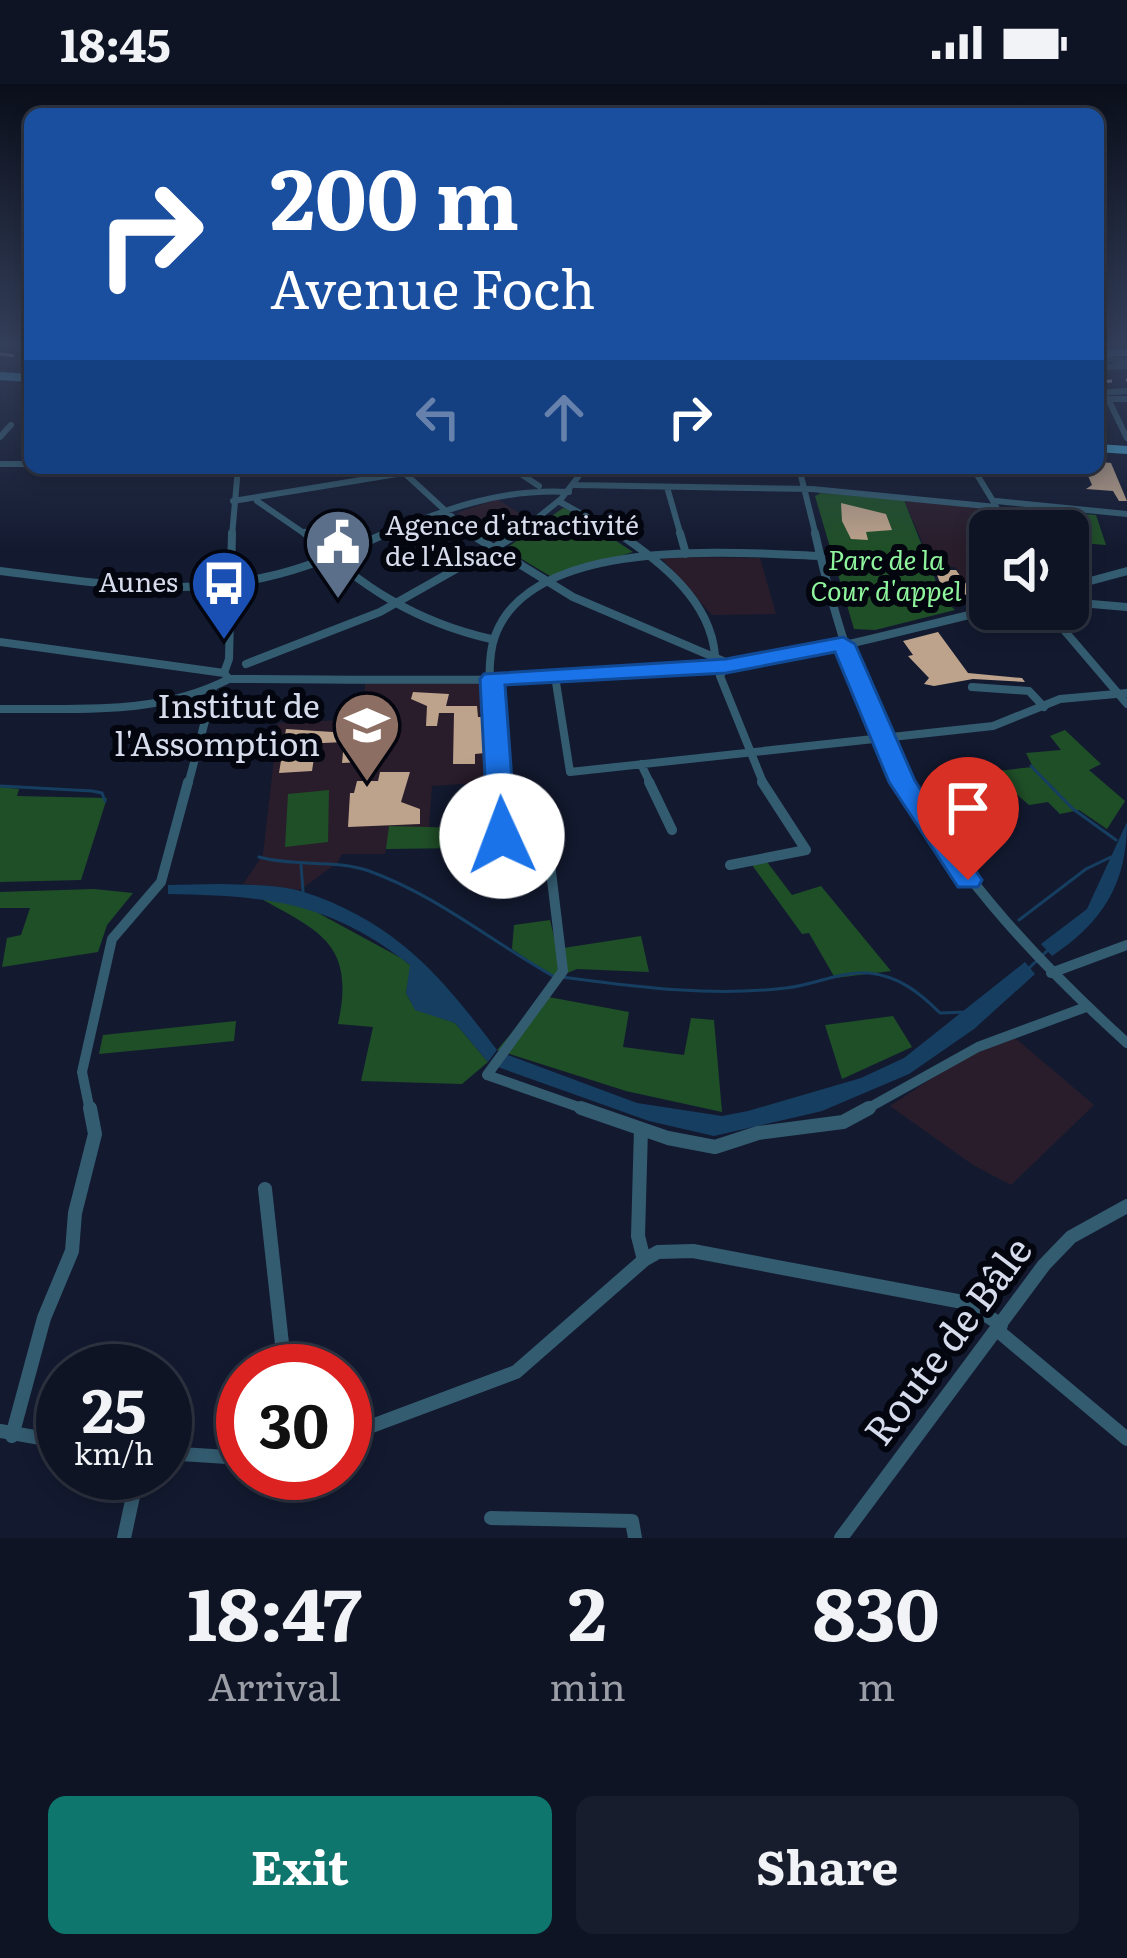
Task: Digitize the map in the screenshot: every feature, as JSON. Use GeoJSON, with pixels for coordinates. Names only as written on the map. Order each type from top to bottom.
{"type":"FeatureCollection","features":[{"type":"Feature","properties":{"kind":"street"},"geometry":{"type":"LineString","coordinates":[[0,437],[11,425]]}},
{"type":"Feature","properties":{"kind":"street"},"geometry":{"type":"LineString","coordinates":[[237,474],[228,584],[242,669]]}},
{"type":"Feature","properties":{"kind":"street"},"geometry":{"type":"LineString","coordinates":[[233,501],[257,501],[275,493],[384,474]]}},
{"type":"Feature","properties":{"kind":"street"},"geometry":{"type":"LineString","coordinates":[[404,474],[495,550],[548,583],[730,666],[969,615]]}},
{"type":"Feature","properties":{"kind":"street"},"geometry":{"type":"LineString","coordinates":[[521,474],[539,486]]}},
{"type":"Feature","properties":{"kind":"street"},"geometry":{"type":"LineString","coordinates":[[0,709],[147,704],[213,692],[242,669],[395,604],[495,550],[560,502],[581,474]]}},
{"type":"Feature","properties":{"kind":"street"},"geometry":{"type":"LineString","coordinates":[[800,474],[843,644],[880,737],[932,831],[1029,951],[1127,1043]]}},
{"type":"Feature","properties":{"kind":"street"},"geometry":{"type":"LineString","coordinates":[[978,474],[999,510]]}},
{"type":"Feature","properties":{"kind":"street"},"geometry":{"type":"LineString","coordinates":[[0,571],[138,591],[228,584],[331,558],[446,512],[539,486],[804,489],[1127,514]]}},
{"type":"Feature","properties":{"kind":"street"},"geometry":{"type":"LineString","coordinates":[[668,487],[686,554]]}},
{"type":"Feature","properties":{"kind":"street"},"geometry":{"type":"LineString","coordinates":[[257,501],[302,526],[331,558],[395,604],[491,640]]}},
{"type":"Feature","properties":{"kind":"street"},"geometry":{"type":"LineString","coordinates":[[560,502],[647,555],[700,608],[704,655]]}},
{"type":"Feature","properties":{"kind":"street"},"geometry":{"type":"LineString","coordinates":[[821,556],[647,555],[598,564],[548,583],[506,616],[491,640],[502,836],[549,855],[560,975],[489,1070],[641,1129],[705,1148],[758,1133],[843,1122],[978,1047],[1086,1007]]}},
{"type":"Feature","properties":{"kind":"street"},"geometry":{"type":"LineString","coordinates":[[1089,581],[1127,571]]}},
{"type":"Feature","properties":{"kind":"street"},"geometry":{"type":"LineString","coordinates":[[1089,604],[1127,607]]}},
{"type":"Feature","properties":{"kind":"street"},"geometry":{"type":"LineString","coordinates":[[1063,630],[1127,704]]}},
{"type":"Feature","properties":{"kind":"street"},"geometry":{"type":"LineString","coordinates":[[0,642],[242,669],[492,679],[683,670],[704,655]]}},
{"type":"Feature","properties":{"kind":"street"},"geometry":{"type":"LineString","coordinates":[[730,666],[720,676],[748,751],[806,850],[730,866]]}},
{"type":"Feature","properties":{"kind":"street"},"geometry":{"type":"LineString","coordinates":[[555,676],[570,772],[993,726],[1076,696],[1127,693]]}},
{"type":"Feature","properties":{"kind":"street"},"geometry":{"type":"LineString","coordinates":[[972,687],[1029,691],[1044,706]]}},
{"type":"Feature","properties":{"kind":"street"},"geometry":{"type":"LineString","coordinates":[[36,1438],[6,1433],[44,1318],[68,1271],[75,1213],[95,1133],[82,1072],[112,939],[161,882],[213,692]]}},
{"type":"Feature","properties":{"kind":"street"},"geometry":{"type":"LineString","coordinates":[[640,764],[672,830]]}},
{"type":"Feature","properties":{"kind":"street"},"geometry":{"type":"LineString","coordinates":[[1047,970],[1127,944]]}},
{"type":"Feature","properties":{"kind":"street"},"geometry":{"type":"LineString","coordinates":[[641,1129],[638,1236],[644,1260]]}},
{"type":"Feature","properties":{"kind":"street"},"geometry":{"type":"LineString","coordinates":[[265,1189],[282,1344]]}},
{"type":"Feature","properties":{"kind":"street","name":"Route de Bâle"},"geometry":{"type":"LineString","coordinates":[[841,1538],[1071,1237],[1127,1206]]}},
{"type":"Feature","properties":{"kind":"street"},"geometry":{"type":"LineString","coordinates":[[372,1426],[516,1372],[644,1260],[658,1252],[692,1251],[968,1304],[1127,1439]]}},
{"type":"Feature","properties":{"kind":"street"},"geometry":{"type":"LineString","coordinates":[[124,1538],[132,1500]]}},
{"type":"Feature","properties":{"kind":"street"},"geometry":{"type":"LineString","coordinates":[[491,1518],[632,1521],[635,1538]]}},
{"type":"Feature","properties":{"kind":"shaded area"},"geometry":{"type":"Polygon","coordinates":[[[497,499],[529,519],[496,542],[457,513],[497,499]]]}},
{"type":"Feature","properties":{"kind":"shaded area"},"geometry":{"type":"Polygon","coordinates":[[[904,500],[991,509],[969,510],[969,588],[955,567],[933,567],[904,500]]]}},
{"type":"Feature","properties":{"kind":"shaded area"},"geometry":{"type":"Polygon","coordinates":[[[760,558],[776,614],[712,615],[662,559],[760,558]]]}},
{"type":"Feature","properties":{"kind":"shaded area","name":"Institut de l'Assomption"},"geometry":{"type":"Polygon","coordinates":[[[486,680],[492,782],[432,786],[429,828],[390,827],[385,854],[342,854],[300,890],[243,884],[263,855],[278,723],[364,719],[365,681],[486,680]]]}},
{"type":"Feature","properties":{"kind":"shaded area"},"geometry":{"type":"Polygon","coordinates":[[[1014,1037],[1094,1105],[1011,1185],[973,1165],[890,1106],[967,1055],[1014,1037]]]}},
{"type":"Feature","properties":{"kind":"green space","name":"Parc de la Cour d'appel"},"geometry":{"type":"Polygon","coordinates":[[[815,496],[904,500],[943,599],[955,610],[875,630],[854,629],[815,496]]]}},
{"type":"Feature","properties":{"kind":"green space"},"geometry":{"type":"Polygon","coordinates":[[[563,508],[633,552],[550,576],[505,549],[563,508]]]}},
{"type":"Feature","properties":{"kind":"green space"},"geometry":{"type":"Polygon","coordinates":[[[1089,514],[1096,515],[1106,545],[1089,544],[1089,514]]]}},
{"type":"Feature","properties":{"kind":"green space"},"geometry":{"type":"Polygon","coordinates":[[[1065,730],[1101,764],[1089,770],[1125,801],[1107,829],[1079,810],[1060,814],[1048,802],[1029,805],[1014,792],[996,795],[1002,803],[998,811],[972,815],[962,801],[929,803],[923,795],[957,789],[950,776],[1033,767],[1026,753],[1061,750],[1050,736],[1065,730]]]}},
{"type":"Feature","properties":{"kind":"green space"},"geometry":{"type":"Polygon","coordinates":[[[0,787],[19,789],[17,796],[107,798],[81,880],[0,882],[0,787]]]}},
{"type":"Feature","properties":{"kind":"green space"},"geometry":{"type":"Polygon","coordinates":[[[329,790],[328,842],[285,847],[288,794],[329,790]]]}},
{"type":"Feature","properties":{"kind":"green space"},"geometry":{"type":"Polygon","coordinates":[[[389,826],[464,828],[465,848],[386,849],[389,826]]]}},
{"type":"Feature","properties":{"kind":"green space"},"geometry":{"type":"Polygon","coordinates":[[[767,862],[792,895],[821,886],[891,971],[835,978],[809,933],[802,934],[752,865],[767,862]]]}},
{"type":"Feature","properties":{"kind":"green space"},"geometry":{"type":"Polygon","coordinates":[[[94,889],[133,893],[107,925],[98,952],[2,967],[7,938],[21,935],[30,908],[0,908],[0,892],[94,889]]]}},
{"type":"Feature","properties":{"kind":"green space"},"geometry":{"type":"Polygon","coordinates":[[[258,897],[307,907],[401,958],[411,966],[406,993],[415,1009],[455,1023],[488,1062],[462,1084],[361,1081],[373,1027],[338,1024],[342,974],[336,957],[314,931],[258,897]]]}},
{"type":"Feature","properties":{"kind":"green space"},"geometry":{"type":"Polygon","coordinates":[[[550,920],[557,949],[641,936],[649,972],[577,969],[555,978],[512,949],[514,925],[550,920]]]}},
{"type":"Feature","properties":{"kind":"green space"},"geometry":{"type":"Polygon","coordinates":[[[543,996],[629,1012],[623,1047],[684,1055],[691,1018],[714,1020],[722,1112],[626,1091],[497,1050],[543,996]]]}},
{"type":"Feature","properties":{"kind":"green space"},"geometry":{"type":"Polygon","coordinates":[[[893,1016],[912,1047],[842,1079],[825,1025],[893,1016]]]}},
{"type":"Feature","properties":{"kind":"green space"},"geometry":{"type":"Polygon","coordinates":[[[236,1021],[234,1041],[99,1054],[103,1035],[236,1021]]]}},
{"type":"Feature","properties":{"kind":"water"},"geometry":{"type":"Polygon","coordinates":[[[1127,822],[1122,864],[1109,899],[1085,929],[1052,956],[1041,944],[1087,909],[1127,822]]]}},
{"type":"Feature","properties":{"kind":"water"},"geometry":{"type":"Polygon","coordinates":[[[168,885],[294,889],[365,919],[414,954],[497,1050],[488,1062],[455,1023],[415,1010],[406,993],[410,965],[352,927],[267,900],[168,894],[168,885]]]}},
{"type":"Feature","properties":{"kind":"water"},"geometry":{"type":"Polygon","coordinates":[[[1025,962],[1035,974],[974,1029],[909,1074],[822,1111],[714,1136],[649,1121],[495,1066],[505,1054],[637,1103],[722,1116],[748,1111],[861,1078],[904,1058],[1025,962]]]}},
{"type":"Feature","properties":{"kind":"building"},"geometry":{"type":"Polygon","coordinates":[[[1104,462],[1111,463],[1127,501],[1119,501],[1113,491],[1086,489],[1092,485],[1087,474],[1104,474],[1104,462]]]}},
{"type":"Feature","properties":{"kind":"building"},"geometry":{"type":"Polygon","coordinates":[[[841,503],[886,514],[892,530],[866,532],[868,540],[851,539],[842,521],[841,503]]]}},
{"type":"Feature","properties":{"kind":"building"},"geometry":{"type":"Polygon","coordinates":[[[935,570],[956,570],[969,588],[969,597],[947,600],[935,570]]]}},
{"type":"Feature","properties":{"kind":"building"},"geometry":{"type":"Polygon","coordinates":[[[938,632],[968,673],[1025,682],[973,679],[924,684],[929,678],[908,656],[913,655],[903,641],[938,632]]]}},
{"type":"Feature","properties":{"kind":"building"},"geometry":{"type":"Polygon","coordinates":[[[413,692],[449,694],[446,706],[477,706],[478,717],[483,717],[485,753],[475,754],[475,764],[453,764],[454,713],[439,713],[437,726],[426,726],[427,706],[411,699],[413,692]]]}},
{"type":"Feature","properties":{"kind":"building"},"geometry":{"type":"Polygon","coordinates":[[[286,729],[364,734],[362,762],[342,763],[344,742],[303,744],[302,759],[314,758],[312,771],[279,773],[286,729]]]}},
{"type":"Feature","properties":{"kind":"building"},"geometry":{"type":"Polygon","coordinates":[[[380,772],[410,772],[401,802],[420,809],[420,824],[348,827],[350,793],[357,781],[378,781],[380,772]]]}},
{"type":"Feature","properties":{"kind":"waterway"},"geometry":{"type":"LineString","coordinates":[[1031,766],[1073,809],[1116,840]]}},
{"type":"Feature","properties":{"kind":"waterway"},"geometry":{"type":"LineString","coordinates":[[0,786],[92,791],[102,793],[105,801]]}},
{"type":"Feature","properties":{"kind":"waterway"},"geometry":{"type":"LineString","coordinates":[[259,857],[342,865],[394,881],[553,976]]}},
{"type":"Feature","properties":{"kind":"waterway"},"geometry":{"type":"LineString","coordinates":[[1019,920],[1086,869],[1111,857]]}},
{"type":"Feature","properties":{"kind":"waterway"},"geometry":{"type":"LineString","coordinates":[[301,865],[303,891]]}},
{"type":"Feature","properties":{"kind":"waterway"},"geometry":{"type":"LineString","coordinates":[[1028,969],[1047,951]]}},
{"type":"Feature","properties":{"kind":"waterway"},"geometry":{"type":"LineString","coordinates":[[562,977],[729,991],[786,988],[869,973],[908,987],[940,1013],[967,1012]]}},
{"type":"Feature","properties":{"kind":"place","name":"Agence d'atractivité de l'Alsace"},"geometry":{"type":"Point","coordinates":[338,601]}},
{"type":"Feature","properties":{"kind":"place","name":"Aunes"},"geometry":{"type":"Point","coordinates":[224,642]}},
{"type":"Feature","properties":{"kind":"place","name":"Institut de l'Assomption"},"geometry":{"type":"Point","coordinates":[367,784]}},
{"type":"Feature","properties":{"kind":"route"},"geometry":{"type":"LineString","coordinates":[[502,836],[492,679],[726,666],[843,644],[903,782],[968,880]]}}]}
